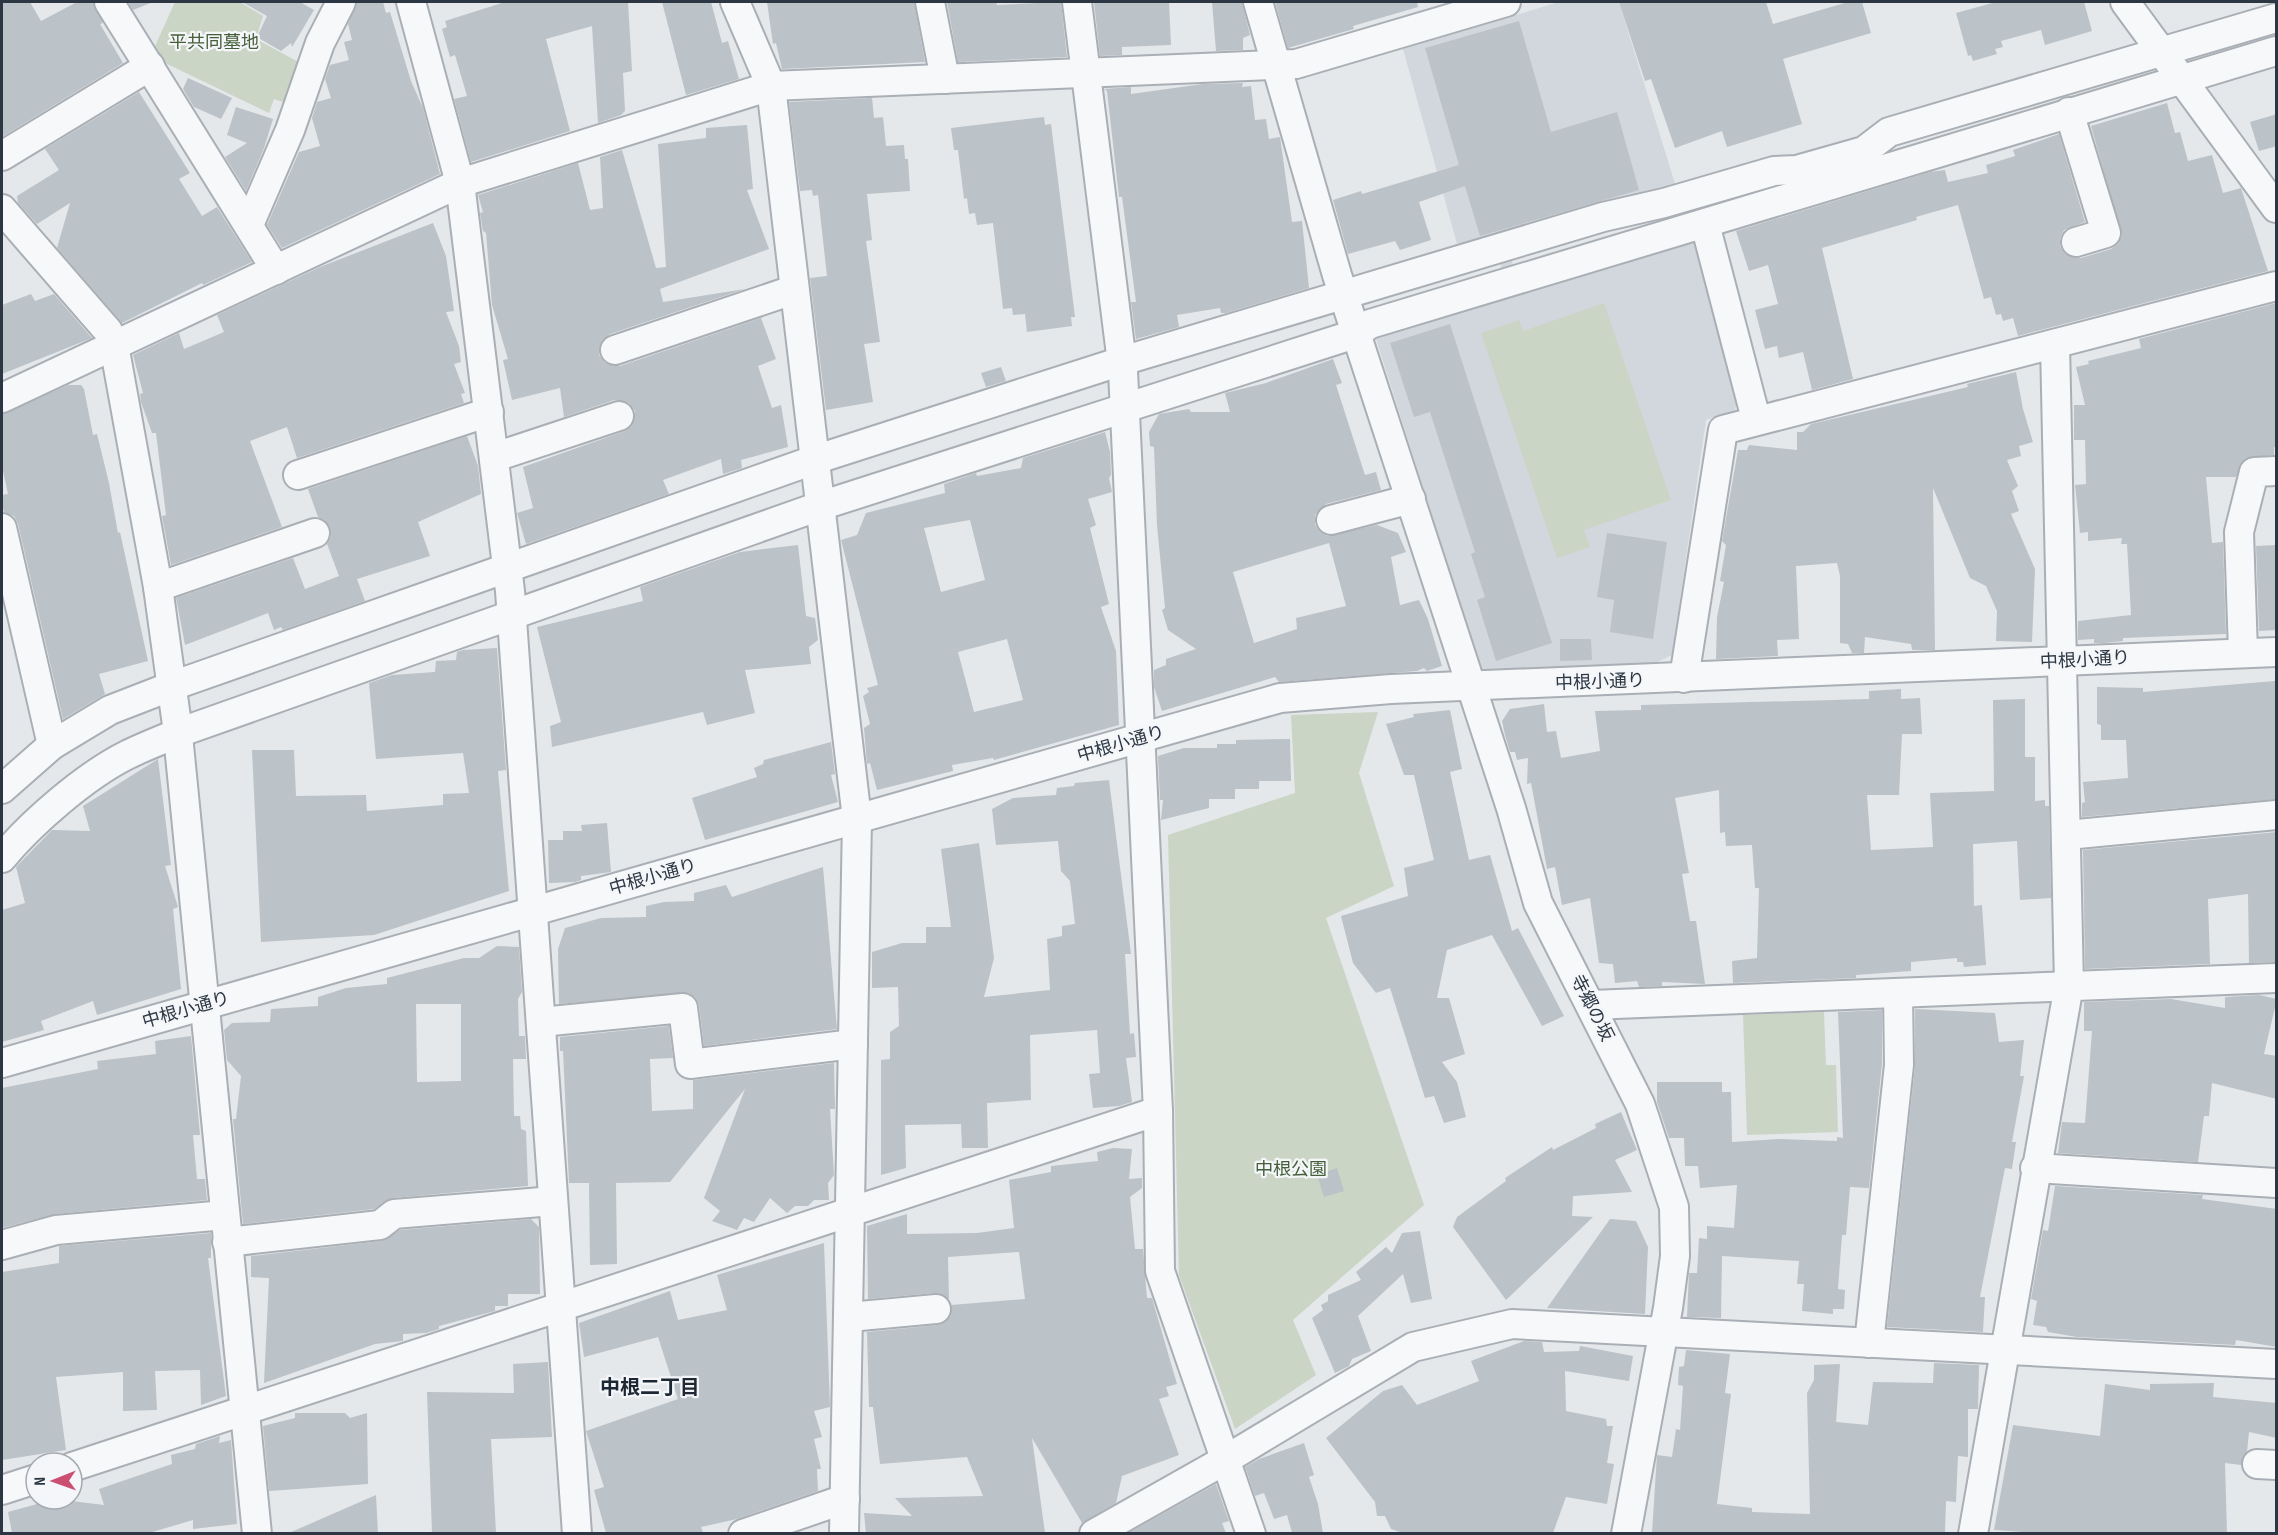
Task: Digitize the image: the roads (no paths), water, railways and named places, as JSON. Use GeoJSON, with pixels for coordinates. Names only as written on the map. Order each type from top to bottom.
{"type":"FeatureCollection","features":[{"type":"Feature","properties":{"kind":"street"},"geometry":{"type":"LineString","coordinates":[[109,2],[276,270]]}},
{"type":"Feature","properties":{"kind":"street"},"geometry":{"type":"LineString","coordinates":[[249,225],[290,130],[320,43],[341,2]]}},
{"type":"Feature","properties":{"kind":"street"},"geometry":{"type":"LineString","coordinates":[[411,2],[460,183],[508,572],[577,1533]]}},
{"type":"Feature","properties":{"kind":"street"},"geometry":{"type":"LineString","coordinates":[[735,2],[771,86],[793,290],[857,819],[852,1212],[844,1533]]}},
{"type":"Feature","properties":{"kind":"street"},"geometry":{"type":"LineString","coordinates":[[930,2],[945,79]]}},
{"type":"Feature","properties":{"kind":"street"},"geometry":{"type":"LineString","coordinates":[[1077,2],[1123,366],[1158,1111],[1160,1271],[1251,1533]]}},
{"type":"Feature","properties":{"kind":"street","name":"寺郷の坂"},"geometry":{"type":"LineString","coordinates":[[1258,2],[1349,314],[1412,499],[1511,808],[1538,903],[1640,1104],[1674,1207],[1674,1256],[1663,1333],[1626,1533]]}},
{"type":"Feature","properties":{"kind":"street"},"geometry":{"type":"LineString","coordinates":[[2,398],[460,183],[771,86],[1296,64],[1506,2]]}},
{"type":"Feature","properties":{"kind":"street"},"geometry":{"type":"LineString","coordinates":[[2125,2],[2277,208]]}},
{"type":"Feature","properties":{"kind":"street"},"geometry":{"type":"LineString","coordinates":[[2,789],[52,745],[110,710],[814,465],[1123,366],[1349,314],[1370,324],[1705,224],[1717,217],[2069,112],[2277,18]]}},
{"type":"Feature","properties":{"kind":"street"},"geometry":{"type":"LineString","coordinates":[[2,858],[22,834],[85,783],[125,756],[178,729],[819,502],[1125,405],[1349,314],[1603,217],[1664,203],[1774,171],[1797,170],[1864,151],[1889,132],[2171,66],[2277,51]]}},
{"type":"Feature","properties":{"kind":"street"},"geometry":{"type":"LineString","coordinates":[[2,156],[150,66]]}},
{"type":"Feature","properties":{"kind":"street"},"geometry":{"type":"LineString","coordinates":[[2069,112],[2106,233],[2076,242]]}},
{"type":"Feature","properties":{"kind":"street"},"geometry":{"type":"LineString","coordinates":[[7,224],[108,331],[114,345],[158,588],[178,729],[256,1533]]}},
{"type":"Feature","properties":{"kind":"street"},"geometry":{"type":"LineString","coordinates":[[1705,224],[1756,420]]}},
{"type":"Feature","properties":{"kind":"street"},"geometry":{"type":"LineString","coordinates":[[1684,678],[1723,430],[2277,286]]}},
{"type":"Feature","properties":{"kind":"street"},"geometry":{"type":"LineString","coordinates":[[615,350],[793,290]]}},
{"type":"Feature","properties":{"kind":"street"},"geometry":{"type":"LineString","coordinates":[[1973,1533],[2035,1168],[2069,985],[2055,344]]}},
{"type":"Feature","properties":{"kind":"street"},"geometry":{"type":"LineString","coordinates":[[298,475],[489,412]]}},
{"type":"Feature","properties":{"kind":"street"},"geometry":{"type":"LineString","coordinates":[[495,457],[619,416]]}},
{"type":"Feature","properties":{"kind":"street"},"geometry":{"type":"LineString","coordinates":[[2243,653],[2239,532],[2254,472],[2277,471]]}},
{"type":"Feature","properties":{"kind":"street"},"geometry":{"type":"LineString","coordinates":[[1331,520],[1412,499]]}},
{"type":"Feature","properties":{"kind":"street"},"geometry":{"type":"LineString","coordinates":[[2,528],[52,745]]}},
{"type":"Feature","properties":{"kind":"street"},"geometry":{"type":"LineString","coordinates":[[158,588],[315,533]]}},
{"type":"Feature","properties":{"kind":"street","name":"中根小通り"},"geometry":{"type":"LineString","coordinates":[[2,1063],[1280,698],[1391,690],[2277,652]]}},
{"type":"Feature","properties":{"kind":"street"},"geometry":{"type":"LineString","coordinates":[[2067,835],[2277,815]]}},
{"type":"Feature","properties":{"kind":"street"},"geometry":{"type":"LineString","coordinates":[[1591,1005],[2277,978]]}},
{"type":"Feature","properties":{"kind":"street"},"geometry":{"type":"LineString","coordinates":[[1869,1342],[1898,1076],[1898,993]]}},
{"type":"Feature","properties":{"kind":"street"},"geometry":{"type":"LineString","coordinates":[[541,1022],[684,1008],[690,1064],[853,1044]]}},
{"type":"Feature","properties":{"kind":"street"},"geometry":{"type":"LineString","coordinates":[[84,1463],[1158,1111]]}},
{"type":"Feature","properties":{"kind":"street"},"geometry":{"type":"LineString","coordinates":[[2035,1168],[2277,1183]]}},
{"type":"Feature","properties":{"kind":"street"},"geometry":{"type":"LineString","coordinates":[[2,1245],[56,1230],[380,1225],[394,1214],[553,1201]]}},
{"type":"Feature","properties":{"kind":"street"},"geometry":{"type":"LineString","coordinates":[[849,1317],[936,1309]]}},
{"type":"Feature","properties":{"kind":"street"},"geometry":{"type":"LineString","coordinates":[[1094,1533],[1225,1460],[1413,1347],[1512,1324],[2277,1364]]}},
{"type":"Feature","properties":{"kind":"street"},"geometry":{"type":"LineString","coordinates":[[2,1490],[24,1483]]}},
{"type":"Feature","properties":{"kind":"street"},"geometry":{"type":"LineString","coordinates":[[743,1533],[845,1499]]}},
{"type":"Feature","properties":{"kind":"district","name":"中根二丁目"},"geometry":{"type":"Point","coordinates":[650,1388]}},
{"type":"Feature","properties":{"kind":"park label","name":"平共同墓地"},"geometry":{"type":"Point","coordinates":[214,42]}},
{"type":"Feature","properties":{"kind":"park label","name":"中根公園"},"geometry":{"type":"Point","coordinates":[1291,1169]}}]}
